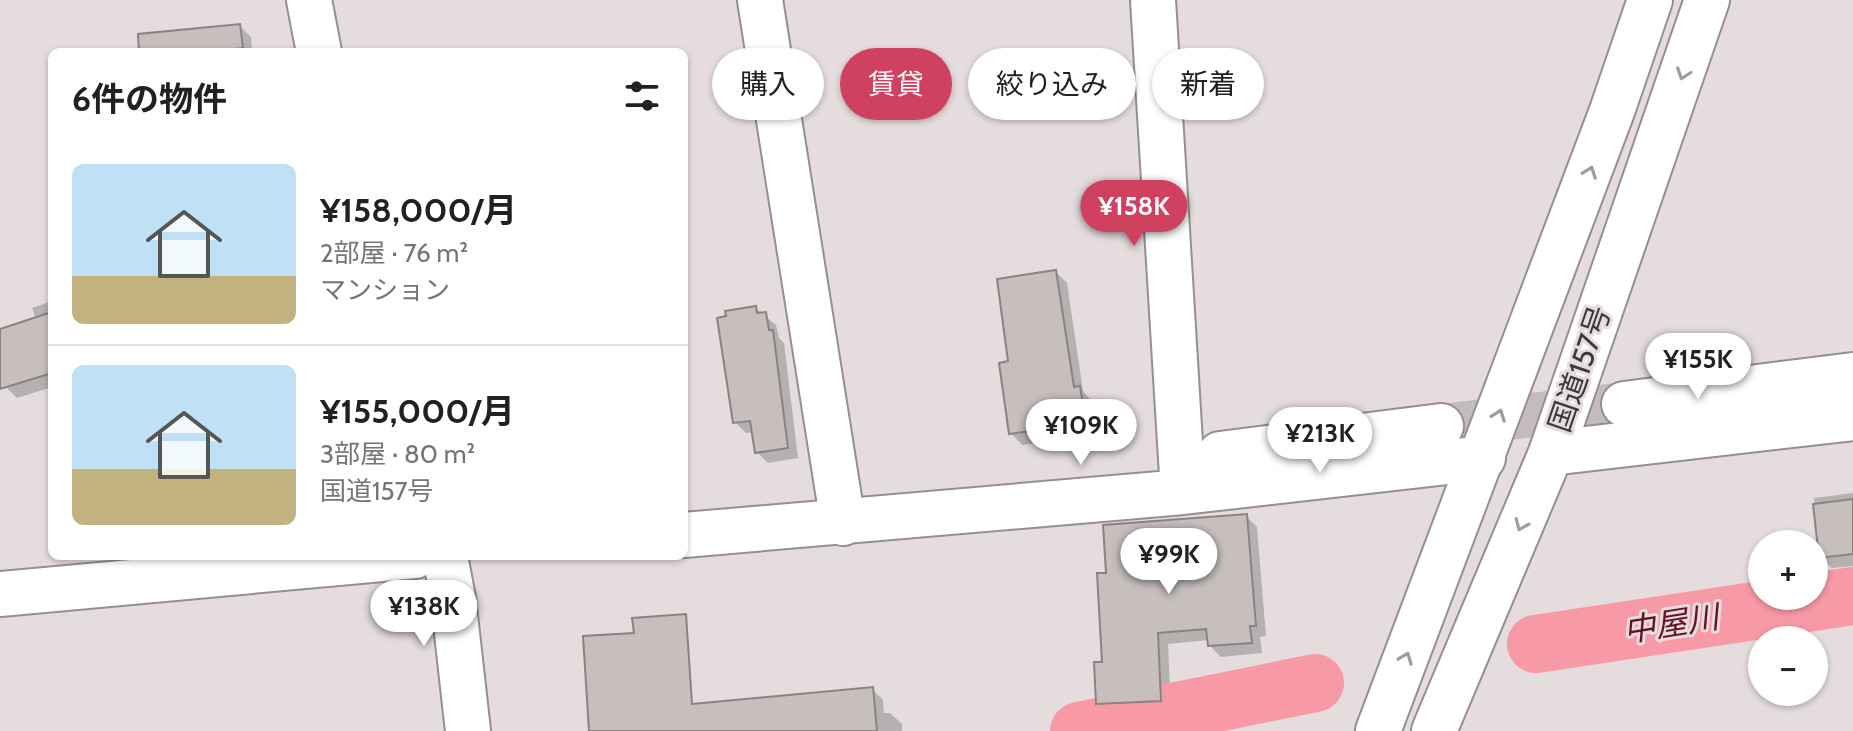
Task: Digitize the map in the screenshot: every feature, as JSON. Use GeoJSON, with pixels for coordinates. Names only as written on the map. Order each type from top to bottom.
{"type":"FeatureCollection","features":[{"type":"Feature","properties":{"kind":"main road"},"geometry":{"type":"LineString","coordinates":[[309,0],[318,48]]}},
{"type":"Feature","properties":{"kind":"main road"},"geometry":{"type":"LineString","coordinates":[[760,0],[843,523]]}},
{"type":"Feature","properties":{"kind":"main road"},"geometry":{"type":"LineString","coordinates":[[1153,0],[1183,492]]}},
{"type":"Feature","properties":{"kind":"main road","name":"国道157号"},"geometry":{"type":"LineString","coordinates":[[1378,731],[1483,458],[1650,0]]}},
{"type":"Feature","properties":{"kind":"main road","name":"国道157号"},"geometry":{"type":"LineString","coordinates":[[1434,731],[1551,453],[1707,0]]}},
{"type":"Feature","properties":{"kind":"main road"},"geometry":{"type":"LineString","coordinates":[[1624,404],[1853,375]]}},
{"type":"Feature","properties":{"kind":"main road"},"geometry":{"type":"LineString","coordinates":[[1551,453],[1853,418]]}},
{"type":"Feature","properties":{"kind":"main road"},"geometry":{"type":"LineString","coordinates":[[1183,492],[1220,454],[1441,426]]}},
{"type":"Feature","properties":{"kind":"main road"},"geometry":{"type":"LineString","coordinates":[[688,535],[1183,492],[1483,458]]}},
{"type":"Feature","properties":{"kind":"main road"},"geometry":{"type":"LineString","coordinates":[[0,594],[371,560]]}},
{"type":"Feature","properties":{"kind":"main road"},"geometry":{"type":"LineString","coordinates":[[446,560],[468,731]]}},
{"type":"Feature","properties":{"kind":"building"},"geometry":{"type":"Polygon","coordinates":[[[240,24],[243,48],[139,48],[138,34],[240,24]]]}},
{"type":"Feature","properties":{"kind":"building"},"geometry":{"type":"Polygon","coordinates":[[[1056,270],[1074,387],[1080,386],[1086,423],[1009,434],[999,363],[1008,361],[997,279],[1056,270]]]}},
{"type":"Feature","properties":{"kind":"building"},"geometry":{"type":"Polygon","coordinates":[[[756,306],[757,313],[766,312],[769,330],[773,330],[788,448],[755,453],[750,421],[733,423],[717,318],[726,316],[725,311],[756,306]]]}},
{"type":"Feature","properties":{"kind":"building"},"geometry":{"type":"Polygon","coordinates":[[[48,313],[48,374],[0,389],[0,329],[48,313]]]}},
{"type":"Feature","properties":{"kind":"building"},"geometry":{"type":"Polygon","coordinates":[[[1853,499],[1853,554],[1828,557],[1828,530],[1816,530],[1813,504],[1853,499]]]}},
{"type":"Feature","properties":{"kind":"building"},"geometry":{"type":"Polygon","coordinates":[[[1247,514],[1256,626],[1250,626],[1252,643],[1208,646],[1206,629],[1158,633],[1161,701],[1096,704],[1094,662],[1102,662],[1097,573],[1106,573],[1103,525],[1247,514]]]}},
{"type":"Feature","properties":{"kind":"building"},"geometry":{"type":"Polygon","coordinates":[[[686,614],[692,704],[873,687],[877,731],[589,731],[583,636],[634,633],[632,618],[686,614]]]}},
{"type":"Feature","properties":{"kind":"waterway","name":"中屋川"},"geometry":{"type":"LineString","coordinates":[[1536,644],[1853,596]]}},
{"type":"Feature","properties":{"kind":"waterway","name":"中屋川"},"geometry":{"type":"LineString","coordinates":[[1079,731],[1315,683]]}},
{"type":"Feature","properties":{"kind":"tunnel"},"geometry":{"type":"LineString","coordinates":[[1441,426],[1624,404]]}}]}
